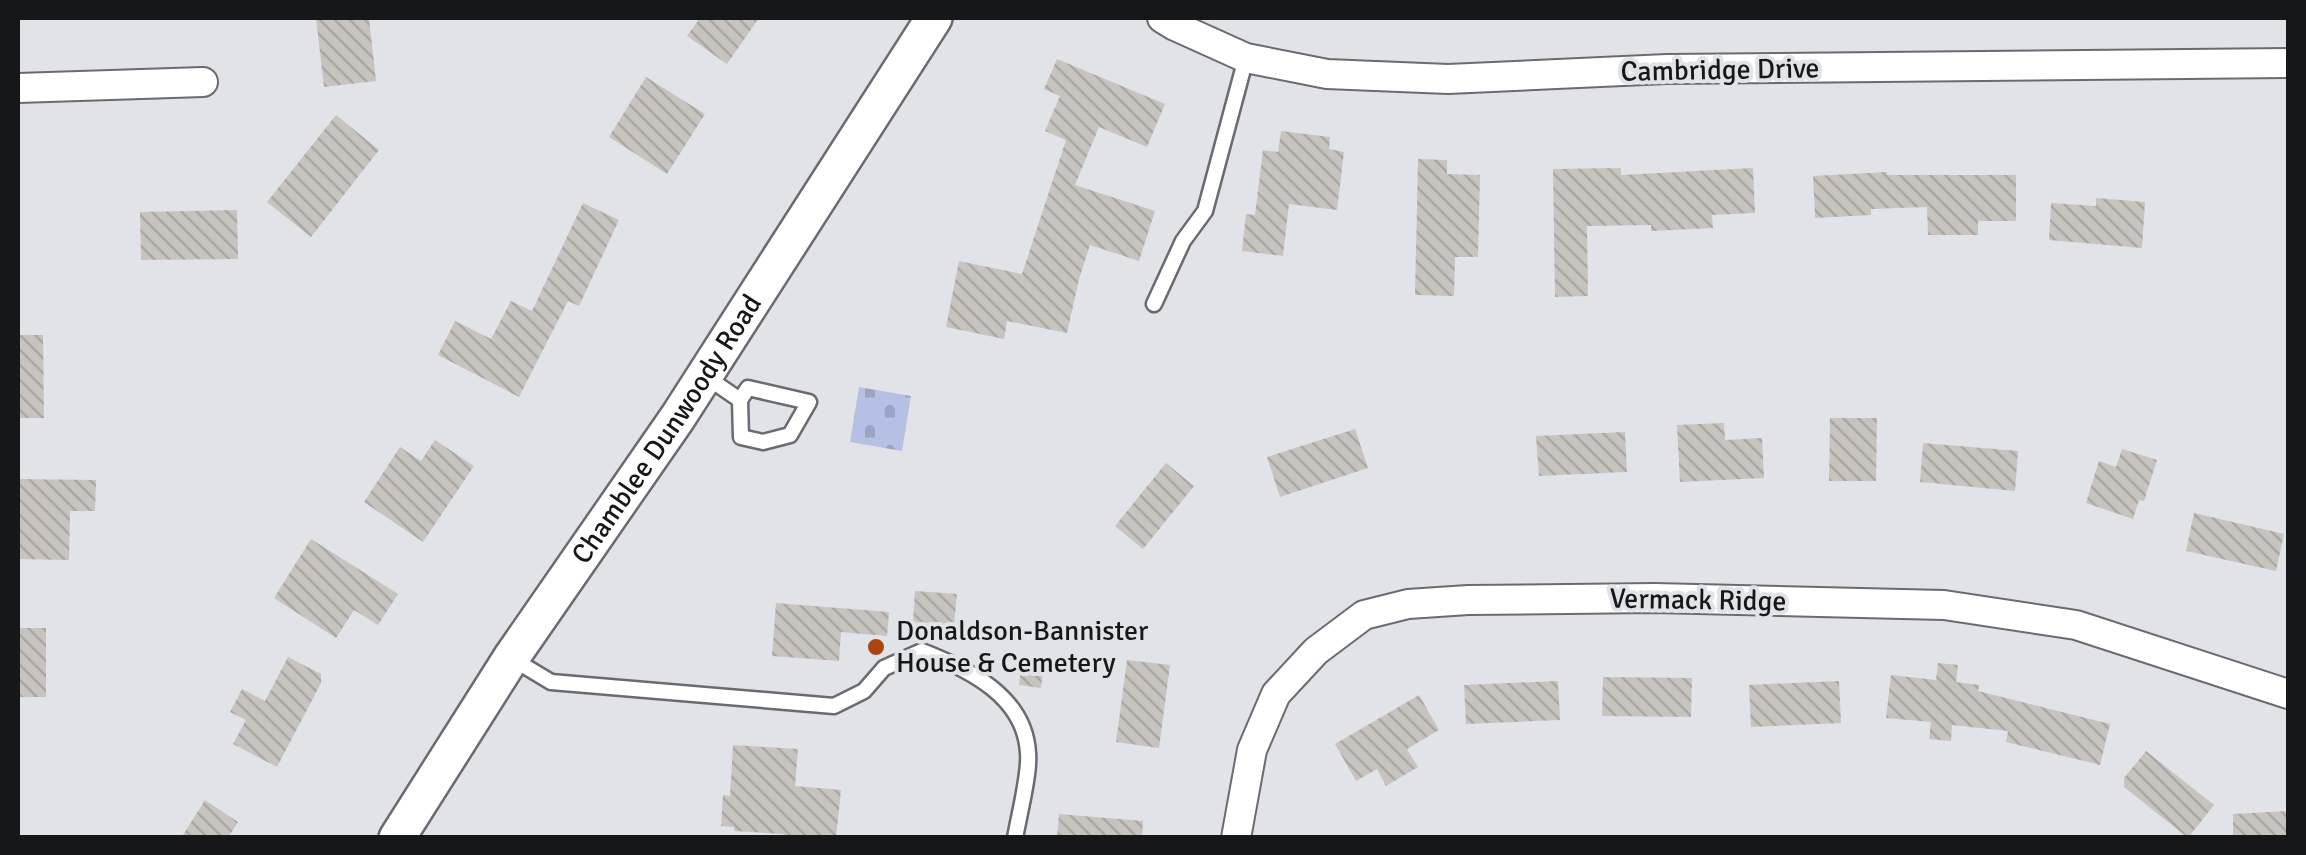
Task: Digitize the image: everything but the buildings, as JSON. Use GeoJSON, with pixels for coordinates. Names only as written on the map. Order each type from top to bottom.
{"type":"FeatureCollection","features":[{"type":"Feature","properties":{"kind":"street","name":"Chamblee Dunwoody Road"},"geometry":{"type":"LineString","coordinates":[[397,838],[511,658],[678,417],[934,18]]}},
{"type":"Feature","properties":{"kind":"street","name":"Cambridge Drive"},"geometry":{"type":"LineString","coordinates":[[1162,18],[1246,58],[1327,74],[1448,79],[1668,70],[2288,64]]}},
{"type":"Feature","properties":{"kind":"street"},"geometry":{"type":"LineString","coordinates":[[18,88],[203,82]]}},
{"type":"Feature","properties":{"kind":"street","name":"Vermack Ridge"},"geometry":{"type":"LineString","coordinates":[[1236,838],[1252,750],[1276,694],[1316,651],[1364,616],[1408,604],[1654,598],[1944,604],[2076,626],[2288,694]]}},
{"type":"Feature","properties":{"kind":"lane"},"geometry":{"type":"LineString","coordinates":[[1154,304],[1183,240],[1204,211],[1246,58]]}},
{"type":"Feature","properties":{"kind":"lane"},"geometry":{"type":"LineString","coordinates":[[704,376],[740,400]]}},
{"type":"Feature","properties":{"kind":"lane"},"geometry":{"type":"LineString","coordinates":[[748,388],[810,402],[790,435],[762,442],[741,436],[740,400],[748,388]]}},
{"type":"Feature","properties":{"kind":"lane"},"geometry":{"type":"LineString","coordinates":[[511,658],[551,682],[834,706],[864,691],[884,668],[922,651],[954,664],[1002,695],[1023,726],[1029,754],[1016,838]]}},
{"type":"Feature","properties":{"kind":"green space"},"geometry":{"type":"Polygon","coordinates":[[[859,387],[911,396],[902,451],[850,442],[859,387]]]}},
{"type":"Feature","properties":{"kind":"place","name":"Donaldson-Bannister House & Cemetery"},"geometry":{"type":"Point","coordinates":[876,647]}}]}
